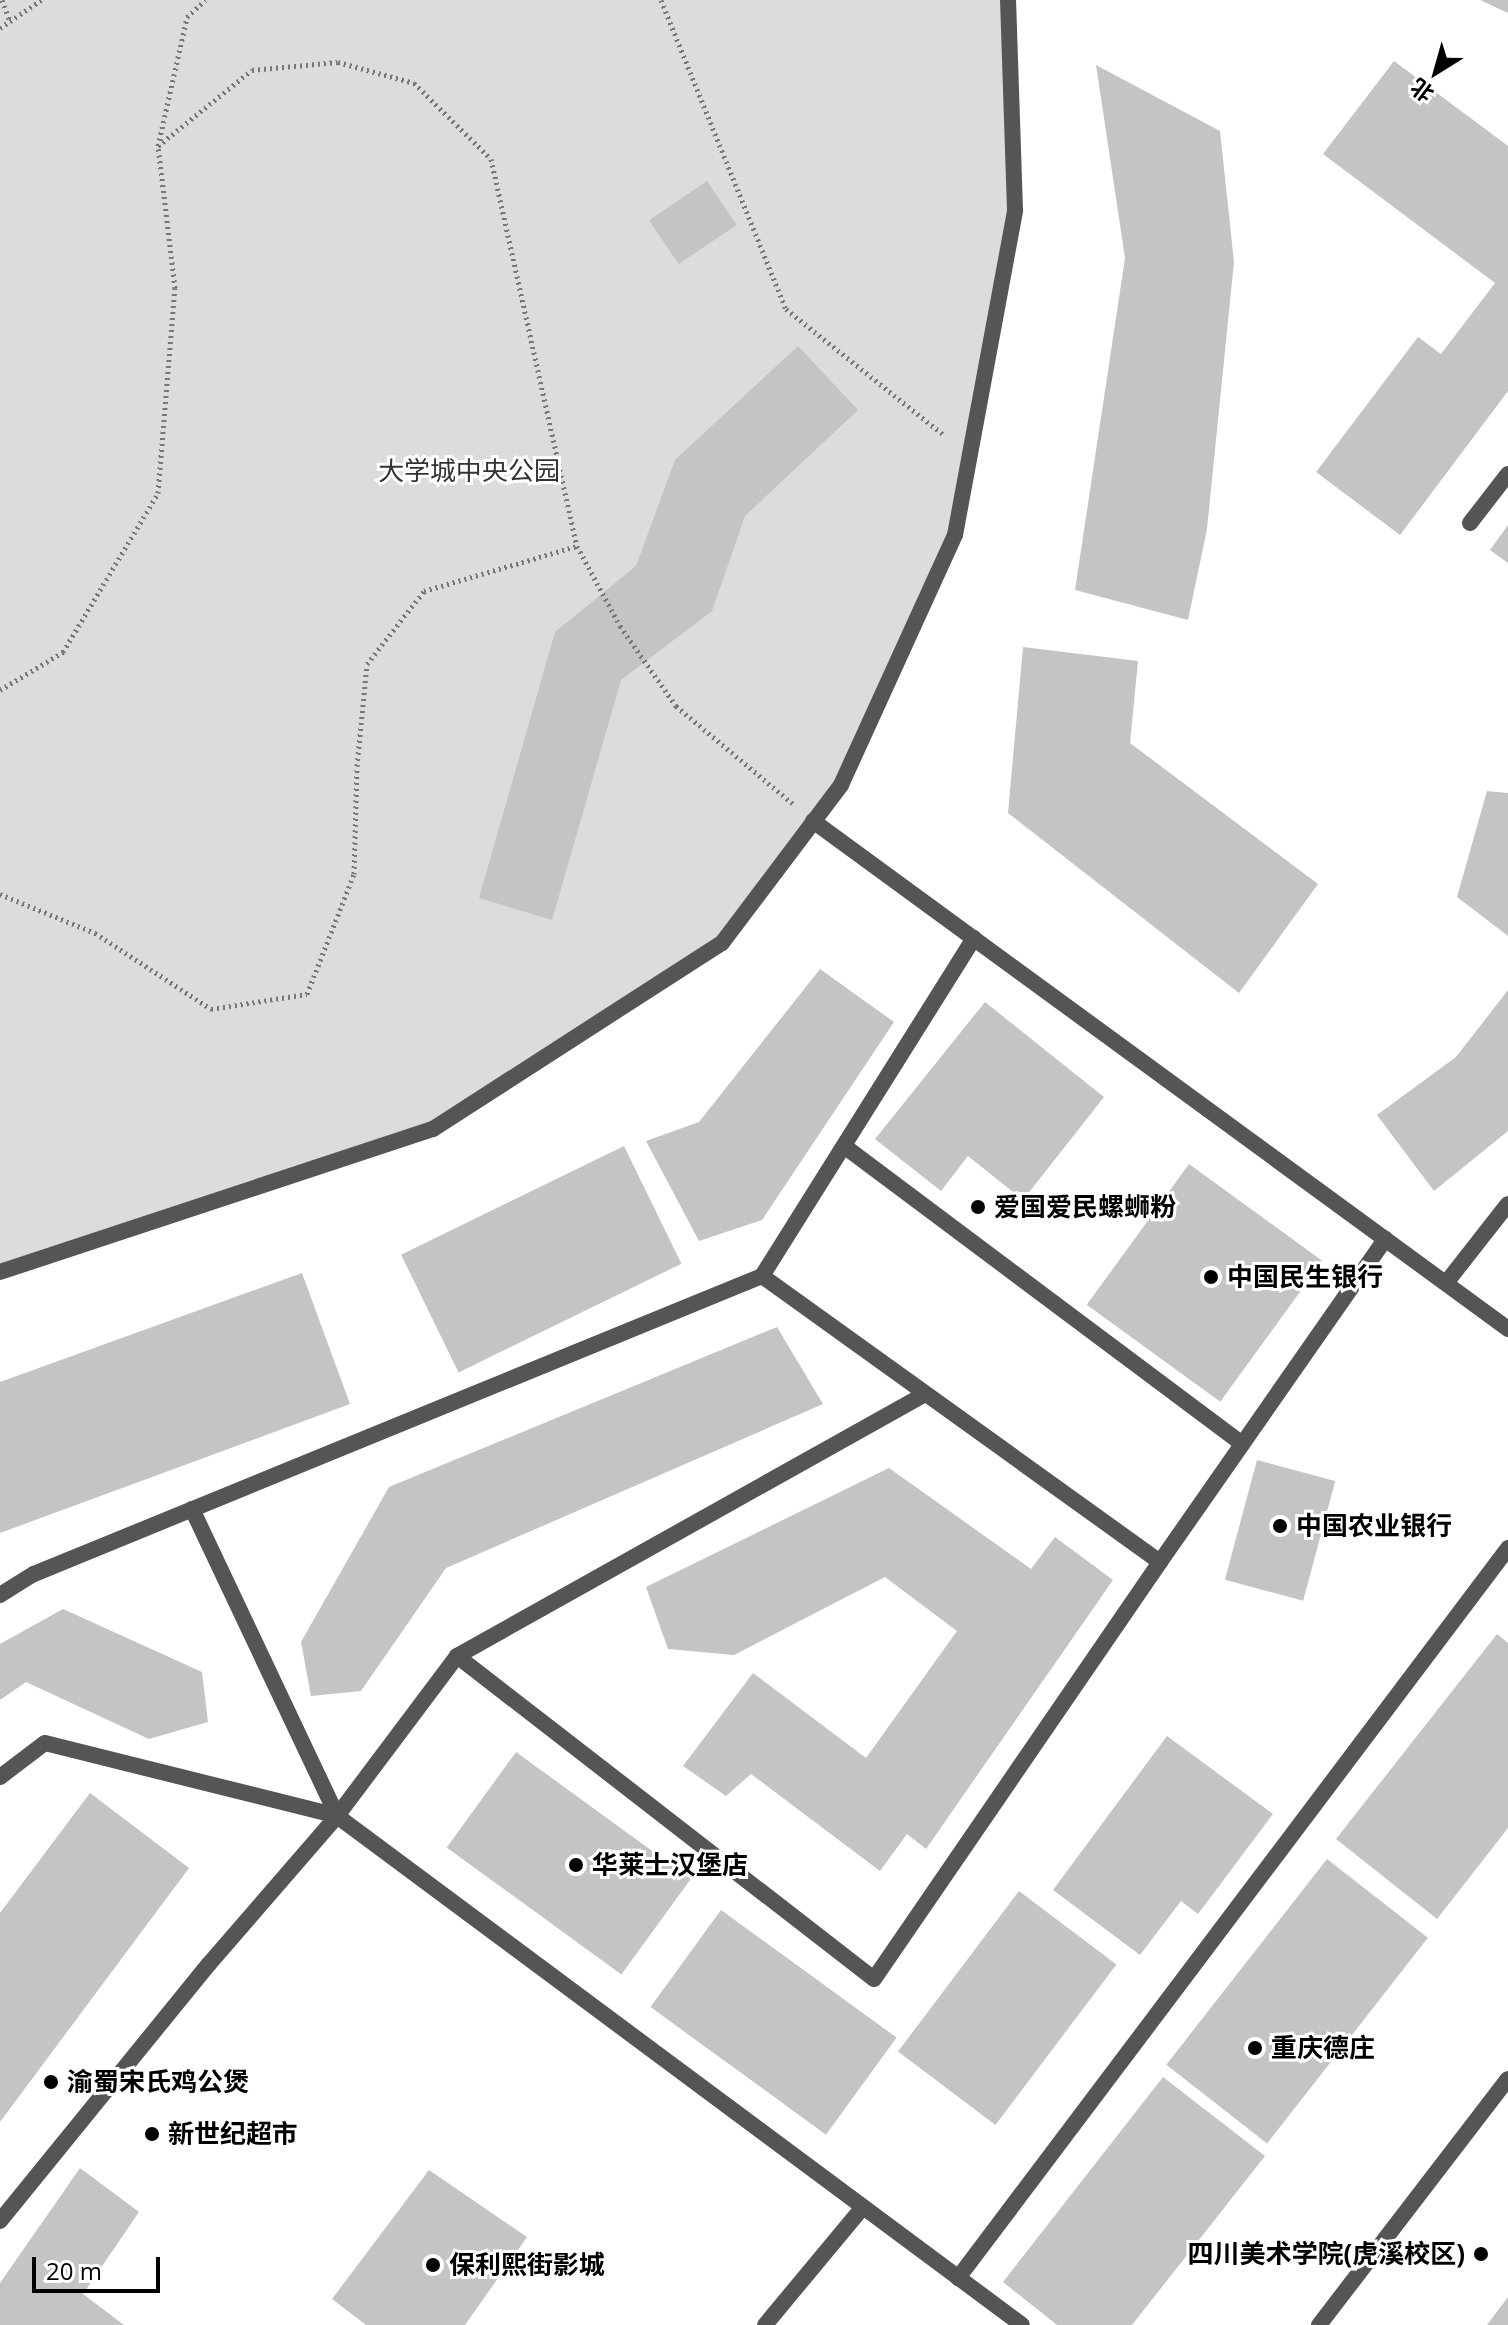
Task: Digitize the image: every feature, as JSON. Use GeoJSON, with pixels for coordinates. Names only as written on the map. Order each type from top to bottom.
{"type":"FeatureCollection","features":[{"type":"Feature","properties":{"kind":"street"},"geometry":{"type":"LineString","coordinates":[[0,1272],[433,1129],[722,943],[841,785],[955,535],[1015,210],[1008,0]]}},
{"type":"Feature","properties":{"kind":"street"},"geometry":{"type":"LineString","coordinates":[[1470,523],[1508,474]]}},
{"type":"Feature","properties":{"kind":"street"},"geometry":{"type":"LineString","coordinates":[[813,821],[1508,1329]]}},
{"type":"Feature","properties":{"kind":"street"},"geometry":{"type":"LineString","coordinates":[[0,1595],[34,1574],[762,1276],[974,938]]}},
{"type":"Feature","properties":{"kind":"street"},"geometry":{"type":"LineString","coordinates":[[844,1146],[1242,1444]]}},
{"type":"Feature","properties":{"kind":"street"},"geometry":{"type":"LineString","coordinates":[[1446,1283],[1508,1204]]}},
{"type":"Feature","properties":{"kind":"street"},"geometry":{"type":"LineString","coordinates":[[457,1656],[874,1979],[1385,1239]]}},
{"type":"Feature","properties":{"kind":"street"},"geometry":{"type":"LineString","coordinates":[[762,1276],[1160,1562]]}},
{"type":"Feature","properties":{"kind":"street"},"geometry":{"type":"LineString","coordinates":[[0,2221],[209,1964],[337,1816],[457,1656],[925,1394]]}},
{"type":"Feature","properties":{"kind":"street"},"geometry":{"type":"LineString","coordinates":[[192,1509],[337,1816]]}},
{"type":"Feature","properties":{"kind":"street"},"geometry":{"type":"LineString","coordinates":[[958,2278],[1508,1548]]}},
{"type":"Feature","properties":{"kind":"street"},"geometry":{"type":"LineString","coordinates":[[0,1777],[45,1743],[337,1816],[1022,2325]]}},
{"type":"Feature","properties":{"kind":"street"},"geometry":{"type":"LineString","coordinates":[[1319,2325],[1508,2079]]}},
{"type":"Feature","properties":{"kind":"street"},"geometry":{"type":"LineString","coordinates":[[765,2325],[863,2207]]}},
{"type":"Feature","properties":{"kind":"path"},"geometry":{"type":"LineString","coordinates":[[2,0],[10,21]]}},
{"type":"Feature","properties":{"kind":"path"},"geometry":{"type":"LineString","coordinates":[[0,28],[41,0]]}},
{"type":"Feature","properties":{"kind":"path"},"geometry":{"type":"LineString","coordinates":[[0,690],[63,652],[158,493],[175,288],[158,146],[187,17],[205,0]]}},
{"type":"Feature","properties":{"kind":"path"},"geometry":{"type":"LineString","coordinates":[[661,0],[786,309],[970,456]]}},
{"type":"Feature","properties":{"kind":"path"},"geometry":{"type":"LineString","coordinates":[[158,146],[252,70],[338,62],[414,83],[491,159],[577,546],[620,626],[676,706],[813,821]]}},
{"type":"Feature","properties":{"kind":"path"},"geometry":{"type":"LineString","coordinates":[[0,894],[95,933],[211,1009],[307,994],[354,874],[357,766],[367,664],[424,591],[577,546]]}},
{"type":"Feature","properties":{"kind":"green space","name":"大学城中央公园"},"geometry":{"type":"Polygon","coordinates":[[[0,0],[1008,0],[1015,210],[955,535],[841,785],[722,943],[433,1129],[0,1272],[0,0]]]}},
{"type":"Feature","properties":{"kind":"building"},"geometry":{"type":"Polygon","coordinates":[[[1480,0],[1508,0],[1508,13],[1480,0]]]}},
{"type":"Feature","properties":{"kind":"building"},"geometry":{"type":"Polygon","coordinates":[[[1394,61],[1508,146],[1508,391],[1400,535],[1316,472],[1418,337],[1441,354],[1495,283],[1323,154],[1394,61]]]}},
{"type":"Feature","properties":{"kind":"building"},"geometry":{"type":"Polygon","coordinates":[[[1096,65],[1220,131],[1234,262],[1207,529],[1188,620],[1075,590],[1125,258],[1096,65]]]}},
{"type":"Feature","properties":{"kind":"building"},"geometry":{"type":"Polygon","coordinates":[[[707,181],[737,225],[679,264],[649,220],[707,181]]]}},
{"type":"Feature","properties":{"kind":"building"},"geometry":{"type":"Polygon","coordinates":[[[798,346],[858,410],[745,516],[712,611],[621,680],[552,920],[479,898],[555,632],[636,566],[675,460],[798,346]]]}},
{"type":"Feature","properties":{"kind":"building"},"geometry":{"type":"Polygon","coordinates":[[[1508,525],[1508,563],[1490,550],[1508,525]]]}},
{"type":"Feature","properties":{"kind":"building"},"geometry":{"type":"Polygon","coordinates":[[[1023,647],[1138,661],[1130,743],[1318,884],[1239,993],[1008,813],[1023,647]]]}},
{"type":"Feature","properties":{"kind":"building"},"geometry":{"type":"Polygon","coordinates":[[[1487,791],[1508,793],[1508,936],[1457,897],[1487,791]]]}},
{"type":"Feature","properties":{"kind":"building"},"geometry":{"type":"Polygon","coordinates":[[[820,969],[894,1022],[762,1220],[699,1241],[646,1141],[699,1122],[820,969]]]}},
{"type":"Feature","properties":{"kind":"building"},"geometry":{"type":"Polygon","coordinates":[[[1508,990],[1508,1131],[1434,1191],[1377,1115],[1456,1057],[1508,990]]]}},
{"type":"Feature","properties":{"kind":"building"},"geometry":{"type":"Polygon","coordinates":[[[985,1002],[1104,1097],[1023,1200],[968,1156],[941,1191],[875,1139],[985,1002]]]}},
{"type":"Feature","properties":{"kind":"building"},"geometry":{"type":"Polygon","coordinates":[[[624,1146],[681,1264],[459,1372],[401,1255],[624,1146]]]}},
{"type":"Feature","properties":{"kind":"building"},"geometry":{"type":"Polygon","coordinates":[[[1189,1164],[1322,1261],[1220,1402],[1087,1305],[1189,1164]]]}},
{"type":"Feature","properties":{"kind":"building"},"geometry":{"type":"Polygon","coordinates":[[[302,1273],[350,1404],[0,1533],[0,1382],[302,1273]]]}},
{"type":"Feature","properties":{"kind":"building"},"geometry":{"type":"Polygon","coordinates":[[[777,1327],[823,1404],[446,1568],[361,1691],[311,1696],[301,1642],[389,1487],[777,1327]]]}},
{"type":"Feature","properties":{"kind":"building"},"geometry":{"type":"Polygon","coordinates":[[[1257,1460],[1335,1481],[1303,1601],[1225,1580],[1257,1460]]]}},
{"type":"Feature","properties":{"kind":"building"},"geometry":{"type":"Polygon","coordinates":[[[889,1468],[1031,1569],[1055,1537],[1113,1580],[926,1849],[907,1834],[880,1871],[751,1774],[726,1796],[683,1766],[753,1673],[866,1758],[957,1631],[885,1577],[734,1655],[668,1649],[646,1587],[889,1468]]]}},
{"type":"Feature","properties":{"kind":"building"},"geometry":{"type":"Polygon","coordinates":[[[63,1609],[202,1672],[208,1722],[149,1739],[26,1682],[0,1700],[0,1644],[63,1609]]]}},
{"type":"Feature","properties":{"kind":"building"},"geometry":{"type":"Polygon","coordinates":[[[1497,1634],[1508,1643],[1508,1828],[1437,1919],[1336,1839],[1497,1634]]]}},
{"type":"Feature","properties":{"kind":"building"},"geometry":{"type":"Polygon","coordinates":[[[1167,1736],[1273,1814],[1198,1914],[1181,1901],[1140,1955],[1053,1890],[1167,1736]]]}},
{"type":"Feature","properties":{"kind":"building"},"geometry":{"type":"Polygon","coordinates":[[[516,1752],[691,1879],[621,1974],[447,1847],[516,1752]]]}},
{"type":"Feature","properties":{"kind":"building"},"geometry":{"type":"Polygon","coordinates":[[[90,1793],[189,1868],[0,2122],[0,1913],[90,1793]]]}},
{"type":"Feature","properties":{"kind":"building"},"geometry":{"type":"Polygon","coordinates":[[[1327,1859],[1428,1938],[1267,2143],[1166,2065],[1327,1859]]]}},
{"type":"Feature","properties":{"kind":"building"},"geometry":{"type":"Polygon","coordinates":[[[1019,1891],[1116,1964],[995,2125],[898,2052],[1019,1891]]]}},
{"type":"Feature","properties":{"kind":"building"},"geometry":{"type":"Polygon","coordinates":[[[721,1910],[897,2038],[826,2135],[650,2007],[721,1910]]]}},
{"type":"Feature","properties":{"kind":"building"},"geometry":{"type":"Polygon","coordinates":[[[1163,2077],[1265,2156],[1132,2325],[1057,2325],[1003,2282],[1163,2077]]]}},
{"type":"Feature","properties":{"kind":"building"},"geometry":{"type":"Polygon","coordinates":[[[80,2168],[139,2212],[83,2294],[124,2325],[0,2325],[0,2283],[80,2168]]]}},
{"type":"Feature","properties":{"kind":"building"},"geometry":{"type":"Polygon","coordinates":[[[429,2170],[527,2237],[465,2325],[366,2325],[332,2299],[429,2170]]]}},
{"type":"Feature","properties":{"kind":"building"},"geometry":{"type":"Polygon","coordinates":[[[1508,2297],[1508,2325],[1487,2325],[1508,2297]]]}},
{"type":"Feature","properties":{"kind":"place","name":"爱国爱民螺蛳粉"},"geometry":{"type":"Point","coordinates":[978,1207]}},
{"type":"Feature","properties":{"kind":"place","name":"中国民生银行"},"geometry":{"type":"Point","coordinates":[1211,1277]}},
{"type":"Feature","properties":{"kind":"place","name":"中国农业银行"},"geometry":{"type":"Point","coordinates":[1280,1526]}},
{"type":"Feature","properties":{"kind":"place","name":"华莱士汉堡店"},"geometry":{"type":"Point","coordinates":[576,1865]}},
{"type":"Feature","properties":{"kind":"place","name":"重庆德庄"},"geometry":{"type":"Point","coordinates":[1255,2048]}},
{"type":"Feature","properties":{"kind":"place","name":"渝蜀宋氏鸡公煲"},"geometry":{"type":"Point","coordinates":[51,2082]}},
{"type":"Feature","properties":{"kind":"place","name":"新世纪超市"},"geometry":{"type":"Point","coordinates":[152,2134]}},
{"type":"Feature","properties":{"kind":"place","name":"四川美术学院(虎溪校区)"},"geometry":{"type":"Point","coordinates":[1481,2254]}},
{"type":"Feature","properties":{"kind":"place","name":"保利熙街影城"},"geometry":{"type":"Point","coordinates":[433,2265]}}]}
